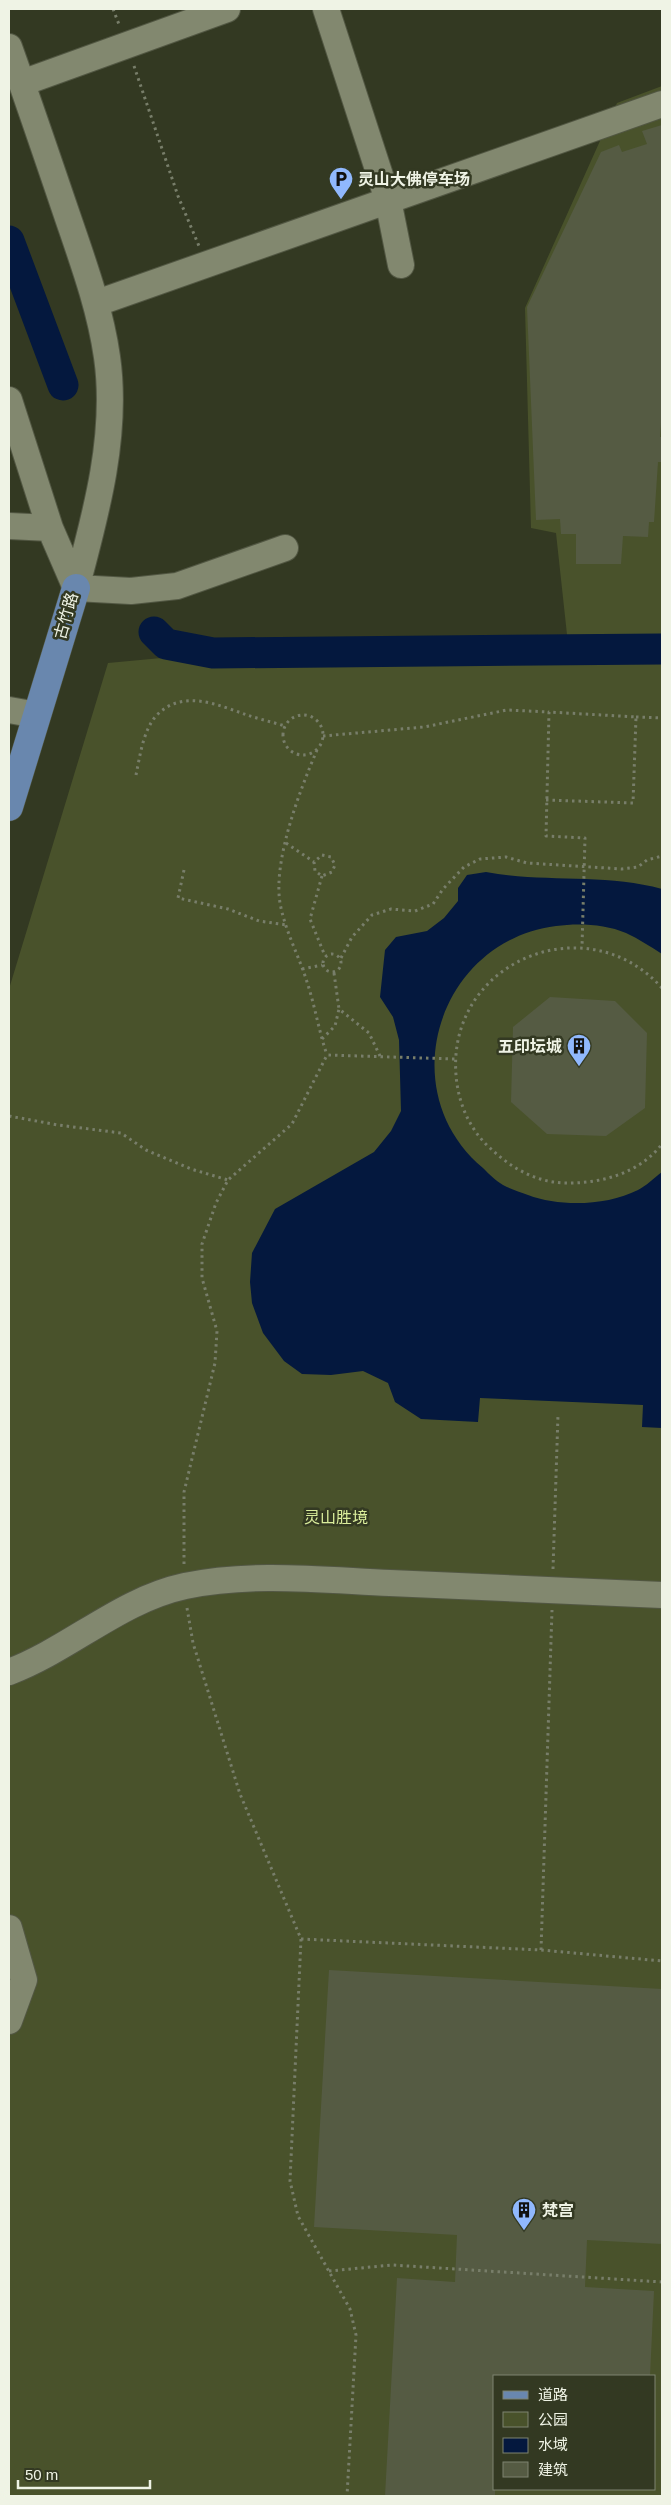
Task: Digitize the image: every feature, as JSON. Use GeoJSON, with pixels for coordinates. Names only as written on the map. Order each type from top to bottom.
{"type":"FeatureCollection","features":[{"type":"Feature","properties":{"kind":"main road","name":"古竹路"},"geometry":{"type":"LineString","coordinates":[[9,807],[76,588]]}},
{"type":"Feature","properties":{"kind":"street"},"geometry":{"type":"LineString","coordinates":[[22,83],[227,9]]}},
{"type":"Feature","properties":{"kind":"street"},"geometry":{"type":"LineString","coordinates":[[326,9],[388,200],[402,265]]}},
{"type":"Feature","properties":{"kind":"street"},"geometry":{"type":"LineString","coordinates":[[9,47],[97,303],[108,358],[110,412],[105,467],[89,542],[76,588],[131,590],[177,586],[285,548]]}},
{"type":"Feature","properties":{"kind":"street"},"geometry":{"type":"LineString","coordinates":[[97,303],[662,104]]}},
{"type":"Feature","properties":{"kind":"street","name":"古竹路"},"geometry":{"type":"LineString","coordinates":[[9,400],[50,528],[76,588]]}},
{"type":"Feature","properties":{"kind":"street"},"geometry":{"type":"LineString","coordinates":[[9,526],[50,528]]}},
{"type":"Feature","properties":{"kind":"street"},"geometry":{"type":"LineString","coordinates":[[9,710],[37,715]]}},
{"type":"Feature","properties":{"kind":"street"},"geometry":{"type":"LineString","coordinates":[[9,1672],[54,1650],[121,1610],[185,1586],[232,1580],[295,1578],[662,1595]]}},
{"type":"Feature","properties":{"kind":"street"},"geometry":{"type":"LineString","coordinates":[[9,1928],[24,1980],[9,2022]]}},
{"type":"Feature","properties":{"kind":"path"},"geometry":{"type":"LineString","coordinates":[[114,9],[178,196],[206,264]]}},
{"type":"Feature","properties":{"kind":"path"},"geometry":{"type":"LineString","coordinates":[[136,775],[143,743],[156,716],[174,704],[191,700],[215,703],[284,726]]}},
{"type":"Feature","properties":{"kind":"path"},"geometry":{"type":"LineString","coordinates":[[323,736],[424,727],[506,710],[662,718]]}},
{"type":"Feature","properties":{"kind":"path"},"geometry":{"type":"LineString","coordinates":[[549,712],[546,836],[585,838],[582,947]]}},
{"type":"Feature","properties":{"kind":"path"},"geometry":{"type":"LineString","coordinates":[[317,750],[304,755],[291,751],[283,740],[284,726],[294,716],[308,715],[319,723],[323,736],[317,750],[305,777],[286,843],[280,870],[280,902],[286,925],[317,1012],[321,1039],[327,1055],[292,1124],[228,1180],[216,1203],[202,1244],[202,1278],[217,1331],[211,1382],[184,1492],[185,1586],[193,1643],[240,1794],[302,1939],[290,2181],[298,2216],[350,2309],[356,2336],[347,2496]]}},
{"type":"Feature","properties":{"kind":"path"},"geometry":{"type":"LineString","coordinates":[[546,800],[633,803],[636,717]]}},
{"type":"Feature","properties":{"kind":"path"},"geometry":{"type":"LineString","coordinates":[[286,843],[314,862],[315,871],[322,876]]}},
{"type":"Feature","properties":{"kind":"path"},"geometry":{"type":"LineString","coordinates":[[314,862],[322,855],[331,857],[335,865],[332,872],[322,876]]}},
{"type":"Feature","properties":{"kind":"path"},"geometry":{"type":"LineString","coordinates":[[334,973],[342,968],[341,958],[352,937],[372,915],[391,909],[415,911],[434,904],[443,888],[464,867],[480,859],[506,858],[527,864],[622,869],[638,867],[647,860],[662,856]]}},
{"type":"Feature","properties":{"kind":"path"},"geometry":{"type":"LineString","coordinates":[[184,870],[178,898],[228,909],[259,921],[286,925]]}},
{"type":"Feature","properties":{"kind":"path"},"geometry":{"type":"LineString","coordinates":[[322,876],[310,919],[325,956],[322,965]]}},
{"type":"Feature","properties":{"kind":"path"},"geometry":{"type":"LineString","coordinates":[[662,988],[652,977],[631,962],[607,952],[582,947],[554,948],[528,956],[504,969],[484,987],[469,1009],[458,1034],[455,1059],[457,1089],[466,1117],[482,1141],[502,1160],[527,1175],[555,1183],[574,1183],[612,1178],[638,1165],[662,1144]]}},
{"type":"Feature","properties":{"kind":"path"},"geometry":{"type":"LineString","coordinates":[[325,956],[334,953],[341,958]]}},
{"type":"Feature","properties":{"kind":"path"},"geometry":{"type":"LineString","coordinates":[[302,969],[322,965]]}},
{"type":"Feature","properties":{"kind":"path"},"geometry":{"type":"LineString","coordinates":[[322,965],[325,970],[334,973]]}},
{"type":"Feature","properties":{"kind":"path"},"geometry":{"type":"LineString","coordinates":[[321,1039],[335,1026],[339,1009],[334,973]]}},
{"type":"Feature","properties":{"kind":"path"},"geometry":{"type":"LineString","coordinates":[[339,1009],[369,1033],[380,1056]]}},
{"type":"Feature","properties":{"kind":"path"},"geometry":{"type":"LineString","coordinates":[[327,1055],[455,1059]]}},
{"type":"Feature","properties":{"kind":"path"},"geometry":{"type":"LineString","coordinates":[[9,1116],[120,1133],[146,1150],[191,1169],[228,1180]]}},
{"type":"Feature","properties":{"kind":"path"},"geometry":{"type":"LineString","coordinates":[[541,1950],[558,1415]]}},
{"type":"Feature","properties":{"kind":"path"},"geometry":{"type":"LineString","coordinates":[[302,1939],[541,1950],[662,1961]]}},
{"type":"Feature","properties":{"kind":"path"},"geometry":{"type":"LineString","coordinates":[[329,2271],[392,2265],[662,2282]]}},
{"type":"Feature","properties":{"kind":"green space","name":"灵山胜境"},"geometry":{"type":"Polygon","coordinates":[[[662,86],[662,2496],[9,2496],[9,989],[108,663],[183,656],[569,653],[556,533],[531,528],[525,308],[617,103],[662,86]]]}},
{"type":"Feature","properties":{"kind":"water"},"geometry":{"type":"Polygon","coordinates":[[[486,872],[530,877],[619,881],[662,889],[662,954],[636,938],[618,930],[591,925],[573,925],[556,926],[515,938],[482,959],[457,989],[441,1024],[435,1062],[439,1100],[455,1136],[485,1170],[498,1182],[506,1186],[528,1195],[554,1202],[598,1202],[638,1190],[662,1172],[662,1428],[642,1427],[643,1405],[480,1398],[478,1422],[421,1419],[395,1402],[388,1383],[363,1371],[331,1375],[302,1374],[284,1361],[263,1333],[252,1303],[250,1282],[252,1253],[275,1209],[374,1152],[391,1131],[401,1111],[399,1040],[393,1017],[380,997],[385,950],[396,937],[427,931],[444,918],[458,901],[458,888],[467,875],[486,872]]]}},
{"type":"Feature","properties":{"kind":"building"},"geometry":{"type":"Polygon","coordinates":[[[662,125],[662,410],[660,437],[662,437],[662,462],[658,462],[654,522],[649,522],[648,537],[623,536],[621,564],[576,564],[576,534],[561,534],[560,519],[536,520],[527,307],[601,152],[619,145],[622,152],[647,144],[642,131],[662,125]]]}},
{"type":"Feature","properties":{"kind":"building","name":"五印坛城"},"geometry":{"type":"Polygon","coordinates":[[[550,997],[615,1001],[647,1033],[645,1108],[606,1136],[547,1134],[511,1102],[513,1027],[550,997]]]}},
{"type":"Feature","properties":{"kind":"building","name":"梵宫"},"geometry":{"type":"Polygon","coordinates":[[[329,1970],[662,1989],[662,2244],[587,2240],[585,2287],[654,2291],[650,2375],[493,2375],[493,2490],[495,2490],[495,2496],[385,2496],[397,2278],[455,2282],[457,2235],[314,2227],[329,1970]]]}},
{"type":"Feature","properties":{"kind":"waterway"},"geometry":{"type":"LineString","coordinates":[[9,241],[63,385]]}},
{"type":"Feature","properties":{"kind":"waterway"},"geometry":{"type":"LineString","coordinates":[[154,632],[166,644],[213,653],[662,649]]}},
{"type":"Feature","properties":{"kind":"place","name":"灵山大佛停车场"},"geometry":{"type":"Point","coordinates":[341,200]}},
{"type":"Feature","properties":{"kind":"place","name":"五印坛城"},"geometry":{"type":"Point","coordinates":[579,1067]}},
{"type":"Feature","properties":{"kind":"place","name":"梵宫"},"geometry":{"type":"Point","coordinates":[524,2231]}}]}
